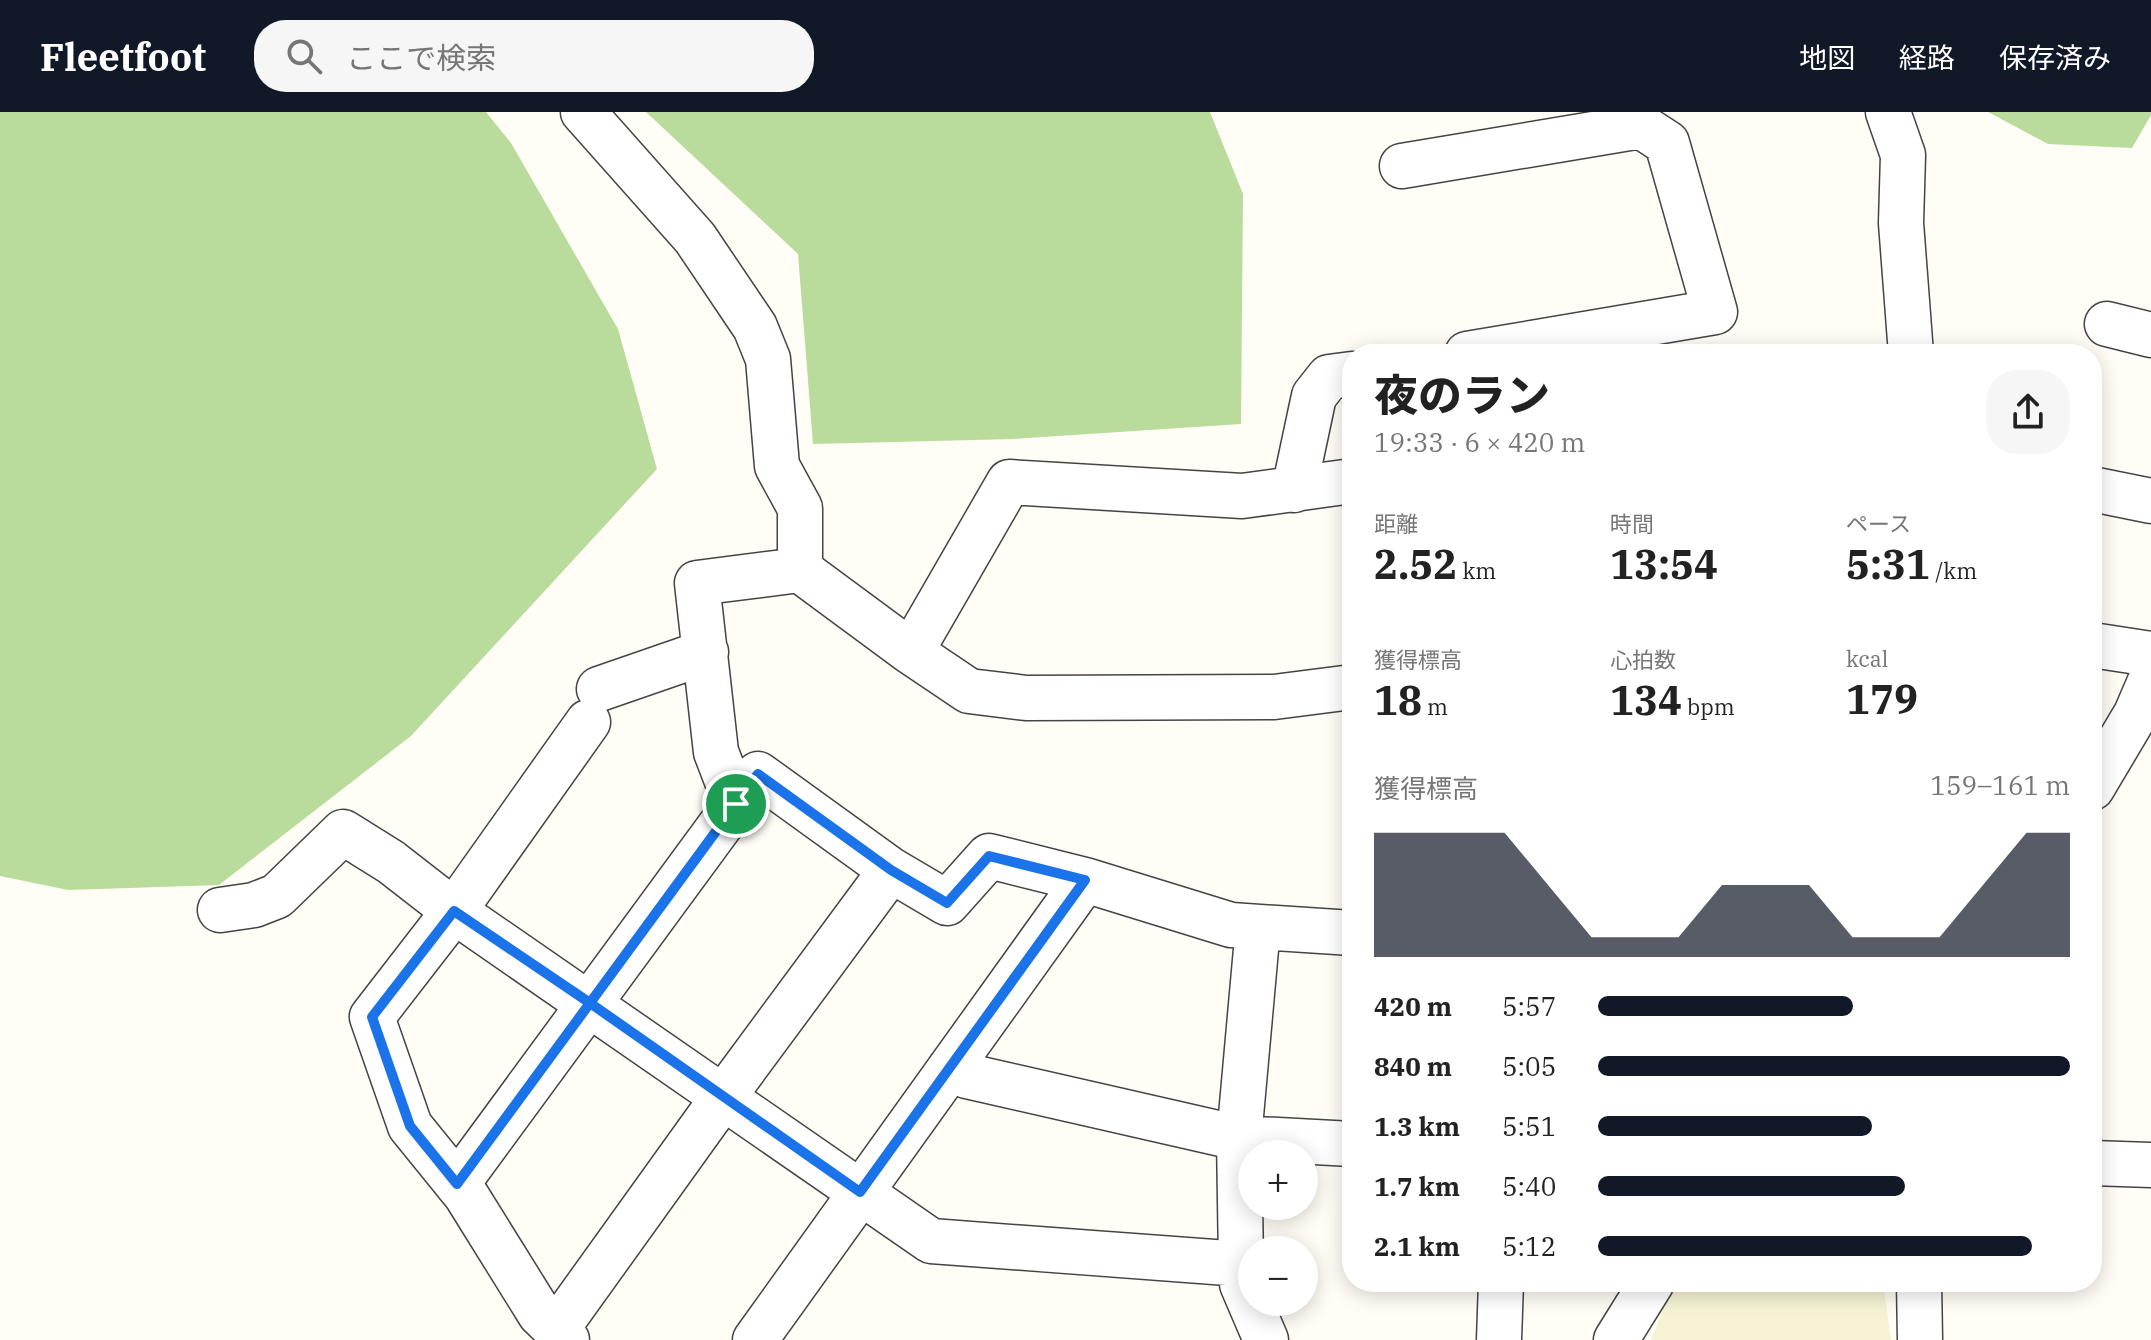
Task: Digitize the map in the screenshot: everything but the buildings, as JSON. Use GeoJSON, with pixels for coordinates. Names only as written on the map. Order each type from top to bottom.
{"type":"FeatureCollection","features":[{"type":"Feature","properties":{"kind":"street"},"geometry":{"type":"LineString","coordinates":[[583,112],[695,238],[755,327],[768,359],[777,466],[800,508],[800,570]]}},
{"type":"Feature","properties":{"kind":"street"},"geometry":{"type":"LineString","coordinates":[[1888,112],[1903,155],[1901,223],[1910,344]]}},
{"type":"Feature","properties":{"kind":"street"},"geometry":{"type":"LineString","coordinates":[[1402,166],[1641,126],[1667,143],[1715,312],[1526,344]]}},
{"type":"Feature","properties":{"kind":"street"},"geometry":{"type":"LineString","coordinates":[[2107,324],[2151,335]]}},
{"type":"Feature","properties":{"kind":"street"},"geometry":{"type":"LineString","coordinates":[[1294,490],[1314,396],[1329,377],[1342,375]]}},
{"type":"Feature","properties":{"kind":"street"},"geometry":{"type":"LineString","coordinates":[[911,652],[1009,482],[1242,496],[1342,483]]}},
{"type":"Feature","properties":{"kind":"street"},"geometry":{"type":"LineString","coordinates":[[2102,491],[2151,501]]}},
{"type":"Feature","properties":{"kind":"street"},"geometry":{"type":"LineString","coordinates":[[736,804],[716,752],[697,583],[800,570],[969,691],[1026,698],[1274,697],[1342,688]]}},
{"type":"Feature","properties":{"kind":"street"},"geometry":{"type":"LineString","coordinates":[[2102,647],[2151,654]]}},
{"type":"Feature","properties":{"kind":"street"},"geometry":{"type":"LineString","coordinates":[[706,652],[594,705],[454,911],[372,1017],[410,1126],[457,1184],[540,1314],[562,1335],[724,1096],[891,870]]}},
{"type":"Feature","properties":{"kind":"street"},"geometry":{"type":"LineString","coordinates":[[2102,773],[2146,707]]}},
{"type":"Feature","properties":{"kind":"street"},"geometry":{"type":"LineString","coordinates":[[457,1184],[758,774],[891,870],[947,903],[989,856],[1085,880],[1231,925],[1342,932]]}},
{"type":"Feature","properties":{"kind":"street"},"geometry":{"type":"LineString","coordinates":[[220,910],[254,905],[277,896],[343,832],[391,862],[454,911],[931,1241],[1238,1264]]}},
{"type":"Feature","properties":{"kind":"street"},"geometry":{"type":"LineString","coordinates":[[755,1340],[1085,880]]}},
{"type":"Feature","properties":{"kind":"street"},"geometry":{"type":"LineString","coordinates":[[1241,1236],[1239,1138],[1258,927]]}},
{"type":"Feature","properties":{"kind":"street"},"geometry":{"type":"LineString","coordinates":[[950,1068],[967,1076],[1239,1138],[1342,1143]]}},
{"type":"Feature","properties":{"kind":"street"},"geometry":{"type":"LineString","coordinates":[[2102,1163],[2151,1165]]}},
{"type":"Feature","properties":{"kind":"street"},"geometry":{"type":"LineString","coordinates":[[1499,1340],[1501,1292]]}},
{"type":"Feature","properties":{"kind":"street"},"geometry":{"type":"LineString","coordinates":[[1616,1340],[1646,1292]]}},
{"type":"Feature","properties":{"kind":"street"},"geometry":{"type":"LineString","coordinates":[[1919,1292],[1920,1340]]}},
{"type":"Feature","properties":{"kind":"street"},"geometry":{"type":"LineString","coordinates":[[1256,1316],[1266,1340]]}},
{"type":"Feature","properties":{"kind":"shaded area"},"geometry":{"type":"Polygon","coordinates":[[[1670,1292],[1884,1292],[1891,1340],[1651,1340],[1670,1292]]]}},
{"type":"Feature","properties":{"kind":"green space"},"geometry":{"type":"Polygon","coordinates":[[[0,112],[486,112],[511,143],[618,329],[657,469],[411,736],[219,885],[68,890],[0,876],[0,112]]]}},
{"type":"Feature","properties":{"kind":"green space"},"geometry":{"type":"Polygon","coordinates":[[[646,112],[1210,112],[1243,194],[1241,424],[1014,439],[813,444],[798,254],[646,112]]]}},
{"type":"Feature","properties":{"kind":"green space"},"geometry":{"type":"Polygon","coordinates":[[[1988,112],[2151,112],[2151,115],[2132,148],[2048,144],[1988,112]]]}},
{"type":"Feature","properties":{"kind":"route"},"geometry":{"type":"LineString","coordinates":[[736,804],[590,1003],[454,911],[372,1017],[410,1126],[457,1184],[590,1003],[860,1192],[1085,880],[989,856],[947,903],[891,870],[758,774],[736,804]]}}]}
